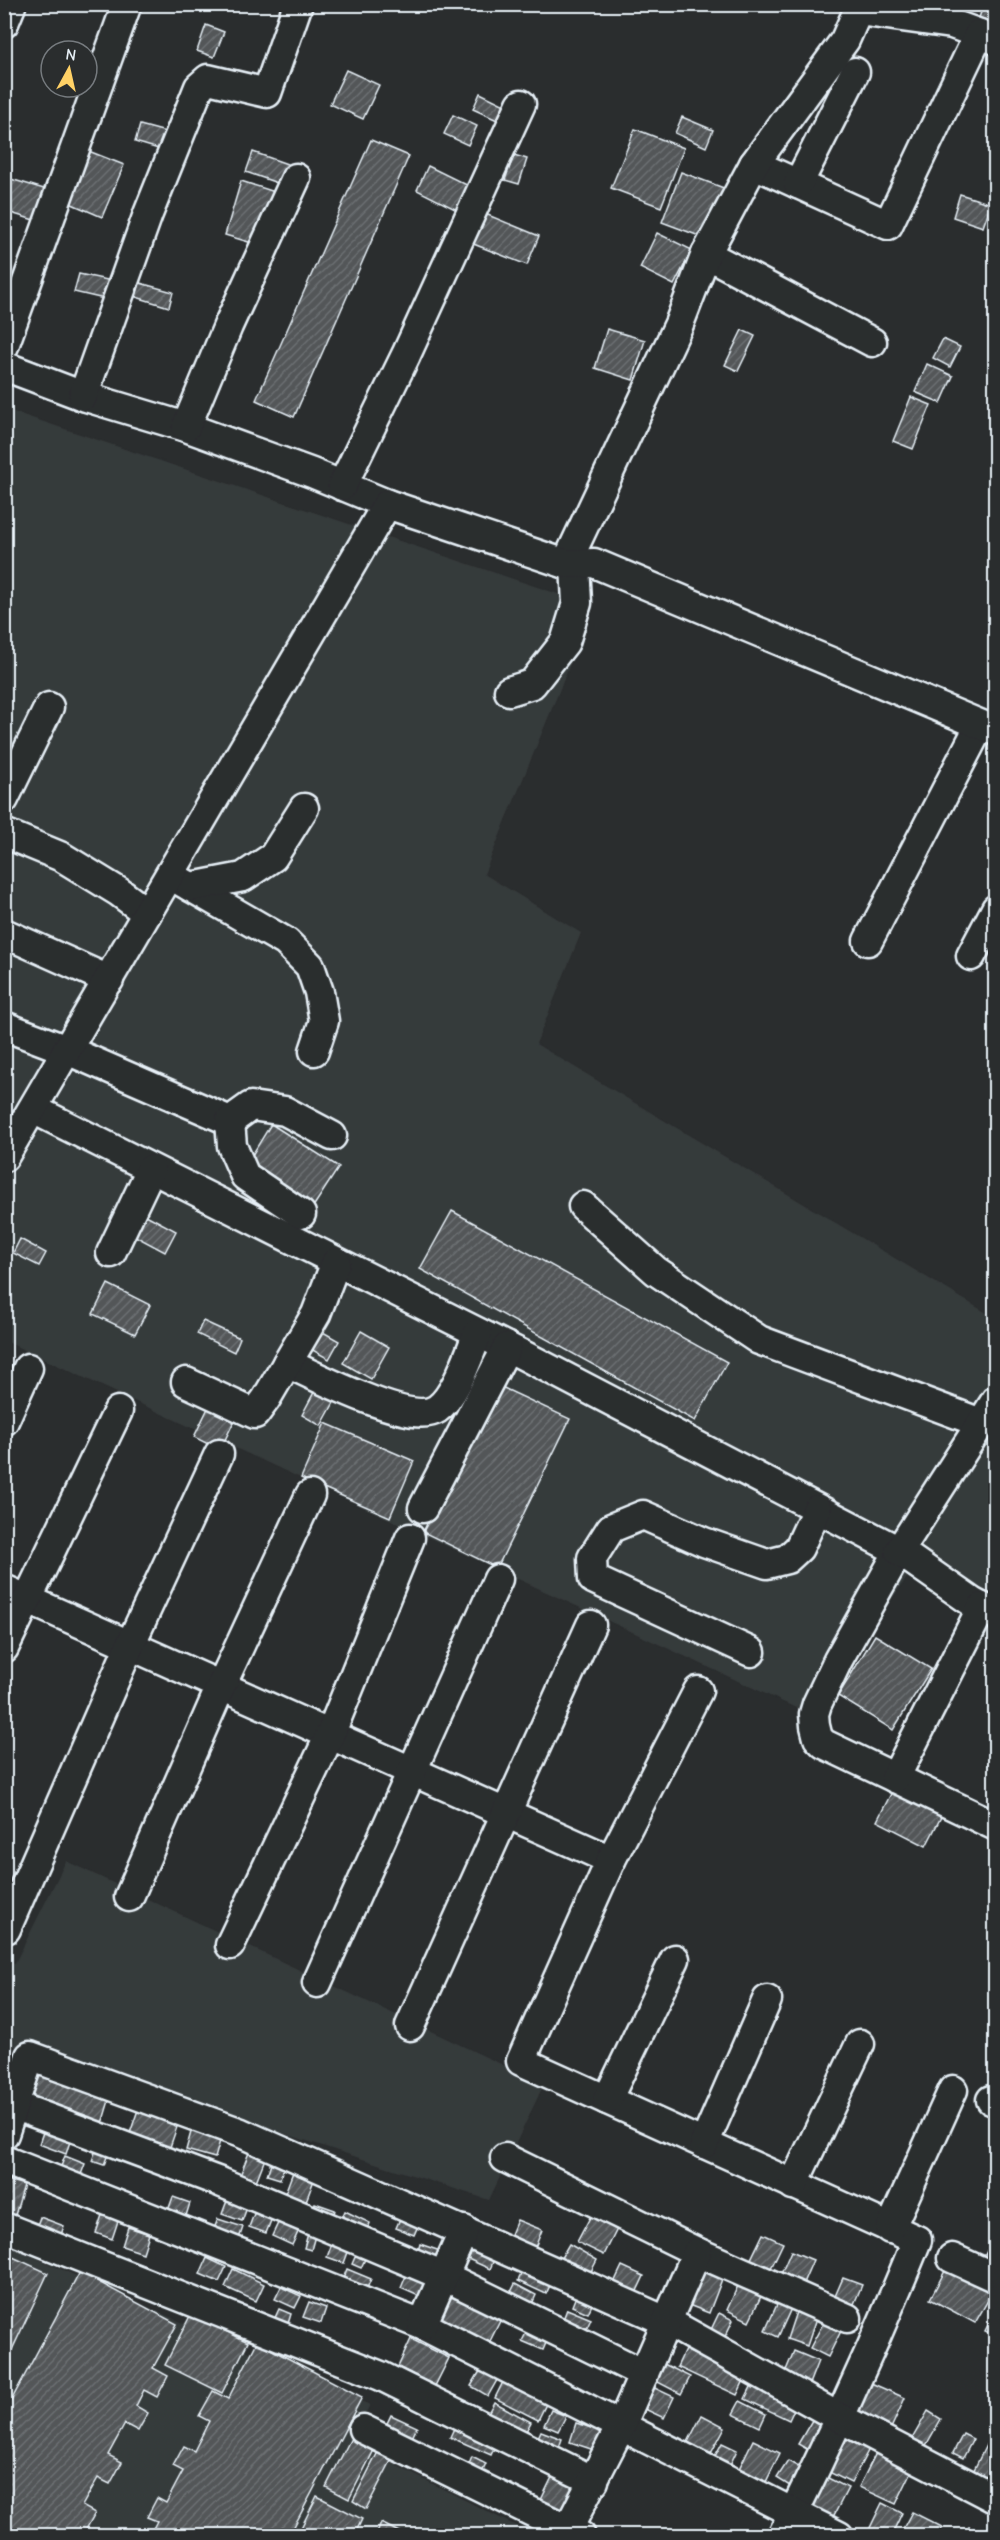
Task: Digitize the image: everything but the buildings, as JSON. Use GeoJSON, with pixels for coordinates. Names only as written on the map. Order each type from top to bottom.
{"type":"FeatureCollection","features":[{"type":"Feature","properties":{"kind":"street"},"geometry":{"type":"LineString","coordinates":[[4,346],[127,4]]}},
{"type":"Feature","properties":{"kind":"street"},"geometry":{"type":"LineString","coordinates":[[83,396],[148,214],[199,87],[208,79],[267,93],[298,4]]}},
{"type":"Feature","properties":{"kind":"street"},"geometry":{"type":"LineString","coordinates":[[509,691],[532,684],[565,642],[577,603],[570,564],[679,324],[706,254],[754,164],[845,40],[860,8],[952,24],[987,37],[888,225],[754,164]]}},
{"type":"Feature","properties":{"kind":"street"},"geometry":{"type":"LineString","coordinates":[[798,184],[855,72]]}},
{"type":"Feature","properties":{"kind":"street"},"geometry":{"type":"LineString","coordinates":[[342,486],[411,344],[521,104]]}},
{"type":"Feature","properties":{"kind":"street"},"geometry":{"type":"LineString","coordinates":[[186,427],[228,326],[296,178]]}},
{"type":"Feature","properties":{"kind":"street"},"geometry":{"type":"LineString","coordinates":[[706,254],[872,342]]}},
{"type":"Feature","properties":{"kind":"street"},"geometry":{"type":"LineString","coordinates":[[4,366],[83,396],[186,427],[387,504],[570,564],[594,563],[988,728],[868,941]]}},
{"type":"Feature","properties":{"kind":"street"},"geometry":{"type":"LineString","coordinates":[[4,1157],[147,913],[180,881],[387,504]]}},
{"type":"Feature","properties":{"kind":"street"},"geometry":{"type":"LineString","coordinates":[[4,798],[49,706]]}},
{"type":"Feature","properties":{"kind":"street"},"geometry":{"type":"LineString","coordinates":[[180,881],[243,878],[273,857],[304,808]]}},
{"type":"Feature","properties":{"kind":"street"},"geometry":{"type":"LineString","coordinates":[[4,833],[62,856],[119,892],[147,913]]}},
{"type":"Feature","properties":{"kind":"street"},"geometry":{"type":"LineString","coordinates":[[180,881],[286,942],[310,966],[319,992],[324,1021],[314,1051]]}},
{"type":"Feature","properties":{"kind":"street"},"geometry":{"type":"LineString","coordinates":[[971,956],[996,909]]}},
{"type":"Feature","properties":{"kind":"street"},"geometry":{"type":"LineString","coordinates":[[4,933],[109,980]]}},
{"type":"Feature","properties":{"kind":"street"},"geometry":{"type":"LineString","coordinates":[[4,1026],[67,1050],[230,1121]]}},
{"type":"Feature","properties":{"kind":"street"},"geometry":{"type":"LineString","coordinates":[[230,1121],[251,1106],[285,1111],[332,1136]]}},
{"type":"Feature","properties":{"kind":"street"},"geometry":{"type":"LineString","coordinates":[[33,1109],[507,1347],[899,1551],[989,1611],[895,1778]]}},
{"type":"Feature","properties":{"kind":"street"},"geometry":{"type":"LineString","coordinates":[[230,1121],[232,1146],[245,1176],[301,1214]]}},
{"type":"Feature","properties":{"kind":"street"},"geometry":{"type":"LineString","coordinates":[[111,1254],[151,1169]]}},
{"type":"Feature","properties":{"kind":"street"},"geometry":{"type":"LineString","coordinates":[[583,1206],[656,1271],[759,1340],[988,1412],[899,1551],[838,1660],[814,1714],[818,1738],[824,1744],[895,1778],[993,1820]]}},
{"type":"Feature","properties":{"kind":"street"},"geometry":{"type":"LineString","coordinates":[[186,1382],[255,1414],[316,1314],[336,1262]]}},
{"type":"Feature","properties":{"kind":"street"},"geometry":{"type":"LineString","coordinates":[[287,1363],[382,1405],[415,1414],[436,1410],[452,1392],[478,1333]]}},
{"type":"Feature","properties":{"kind":"street"},"geometry":{"type":"LineString","coordinates":[[423,1508],[507,1347]]}},
{"type":"Feature","properties":{"kind":"street"},"geometry":{"type":"LineString","coordinates":[[4,1421],[28,1368]]}},
{"type":"Feature","properties":{"kind":"street"},"geometry":{"type":"LineString","coordinates":[[4,1648],[16,1593],[118,1411]]}},
{"type":"Feature","properties":{"kind":"street"},"geometry":{"type":"LineString","coordinates":[[6,1929],[130,1645],[219,1454]]}},
{"type":"Feature","properties":{"kind":"street"},"geometry":{"type":"LineString","coordinates":[[129,1897],[221,1686],[310,1495]]}},
{"type":"Feature","properties":{"kind":"street"},"geometry":{"type":"LineString","coordinates":[[751,1652],[593,1580],[592,1558],[610,1528],[643,1515],[704,1542],[767,1564],[788,1559],[799,1548],[817,1509]]}},
{"type":"Feature","properties":{"kind":"street"},"geometry":{"type":"LineString","coordinates":[[230,1945],[330,1735],[410,1538]]}},
{"type":"Feature","properties":{"kind":"street"},"geometry":{"type":"LineString","coordinates":[[317,1983],[414,1772],[498,1579]]}},
{"type":"Feature","properties":{"kind":"street"},"geometry":{"type":"LineString","coordinates":[[16,1593],[611,1860]]}},
{"type":"Feature","properties":{"kind":"street"},"geometry":{"type":"LineString","coordinates":[[410,2026],[591,1625]]}},
{"type":"Feature","properties":{"kind":"street"},"geometry":{"type":"LineString","coordinates":[[698,1691],[611,1860],[521,2061],[917,2240],[888,2312],[840,2418],[788,2524]]}},
{"type":"Feature","properties":{"kind":"street"},"geometry":{"type":"LineString","coordinates":[[607,2100],[675,1959]]}},
{"type":"Feature","properties":{"kind":"street"},"geometry":{"type":"LineString","coordinates":[[704,2144],[766,2001]]}},
{"type":"Feature","properties":{"kind":"street"},"geometry":{"type":"LineString","coordinates":[[793,2185],[860,2044]]}},
{"type":"Feature","properties":{"kind":"street"},"geometry":{"type":"LineString","coordinates":[[4,2134],[30,2056],[241,2133],[666,2321],[840,2418],[996,2499]]}},
{"type":"Feature","properties":{"kind":"street"},"geometry":{"type":"LineString","coordinates":[[890,2229],[953,2090]]}},
{"type":"Feature","properties":{"kind":"street"},"geometry":{"type":"LineString","coordinates":[[13,2105],[220,2182],[444,2276],[644,2374]]}},
{"type":"Feature","properties":{"kind":"street"},"geometry":{"type":"LineString","coordinates":[[505,2158],[697,2252],[847,2318]]}},
{"type":"Feature","properties":{"kind":"street"},"geometry":{"type":"LineString","coordinates":[[4,2160],[422,2325],[621,2426],[788,2524],[839,2535]]}},
{"type":"Feature","properties":{"kind":"street"},"geometry":{"type":"LineString","coordinates":[[4,2227],[381,2376],[594,2481]]}},
{"type":"Feature","properties":{"kind":"street"},"geometry":{"type":"LineString","coordinates":[[422,2325],[464,2230]]}},
{"type":"Feature","properties":{"kind":"street"},"geometry":{"type":"LineString","coordinates":[[363,2429],[574,2532],[594,2481],[621,2426],[697,2252]]}},
{"type":"Feature","properties":{"kind":"street"},"geometry":{"type":"LineString","coordinates":[[952,2258],[996,2278]]}},
{"type":"Feature","properties":{"kind":"shaded area"},"geometry":{"type":"Polygon","coordinates":[[[5,409],[594,606],[484,874],[581,933],[536,1044],[995,1318],[995,1605],[916,1565],[809,1714],[5,1341],[5,409]]]}},
{"type":"Feature","properties":{"kind":"shaded area"},"geometry":{"type":"Polygon","coordinates":[[[66,1861],[544,2084],[489,2200],[5,2043],[4,1960],[15,1963],[66,1861]]]}},
{"type":"Feature","properties":{"kind":"shaded area"},"geometry":{"type":"Polygon","coordinates":[[[4,2244],[370,2405],[350,2442],[530,2533],[529,2535],[5,2535],[4,2244]]]}}]}
